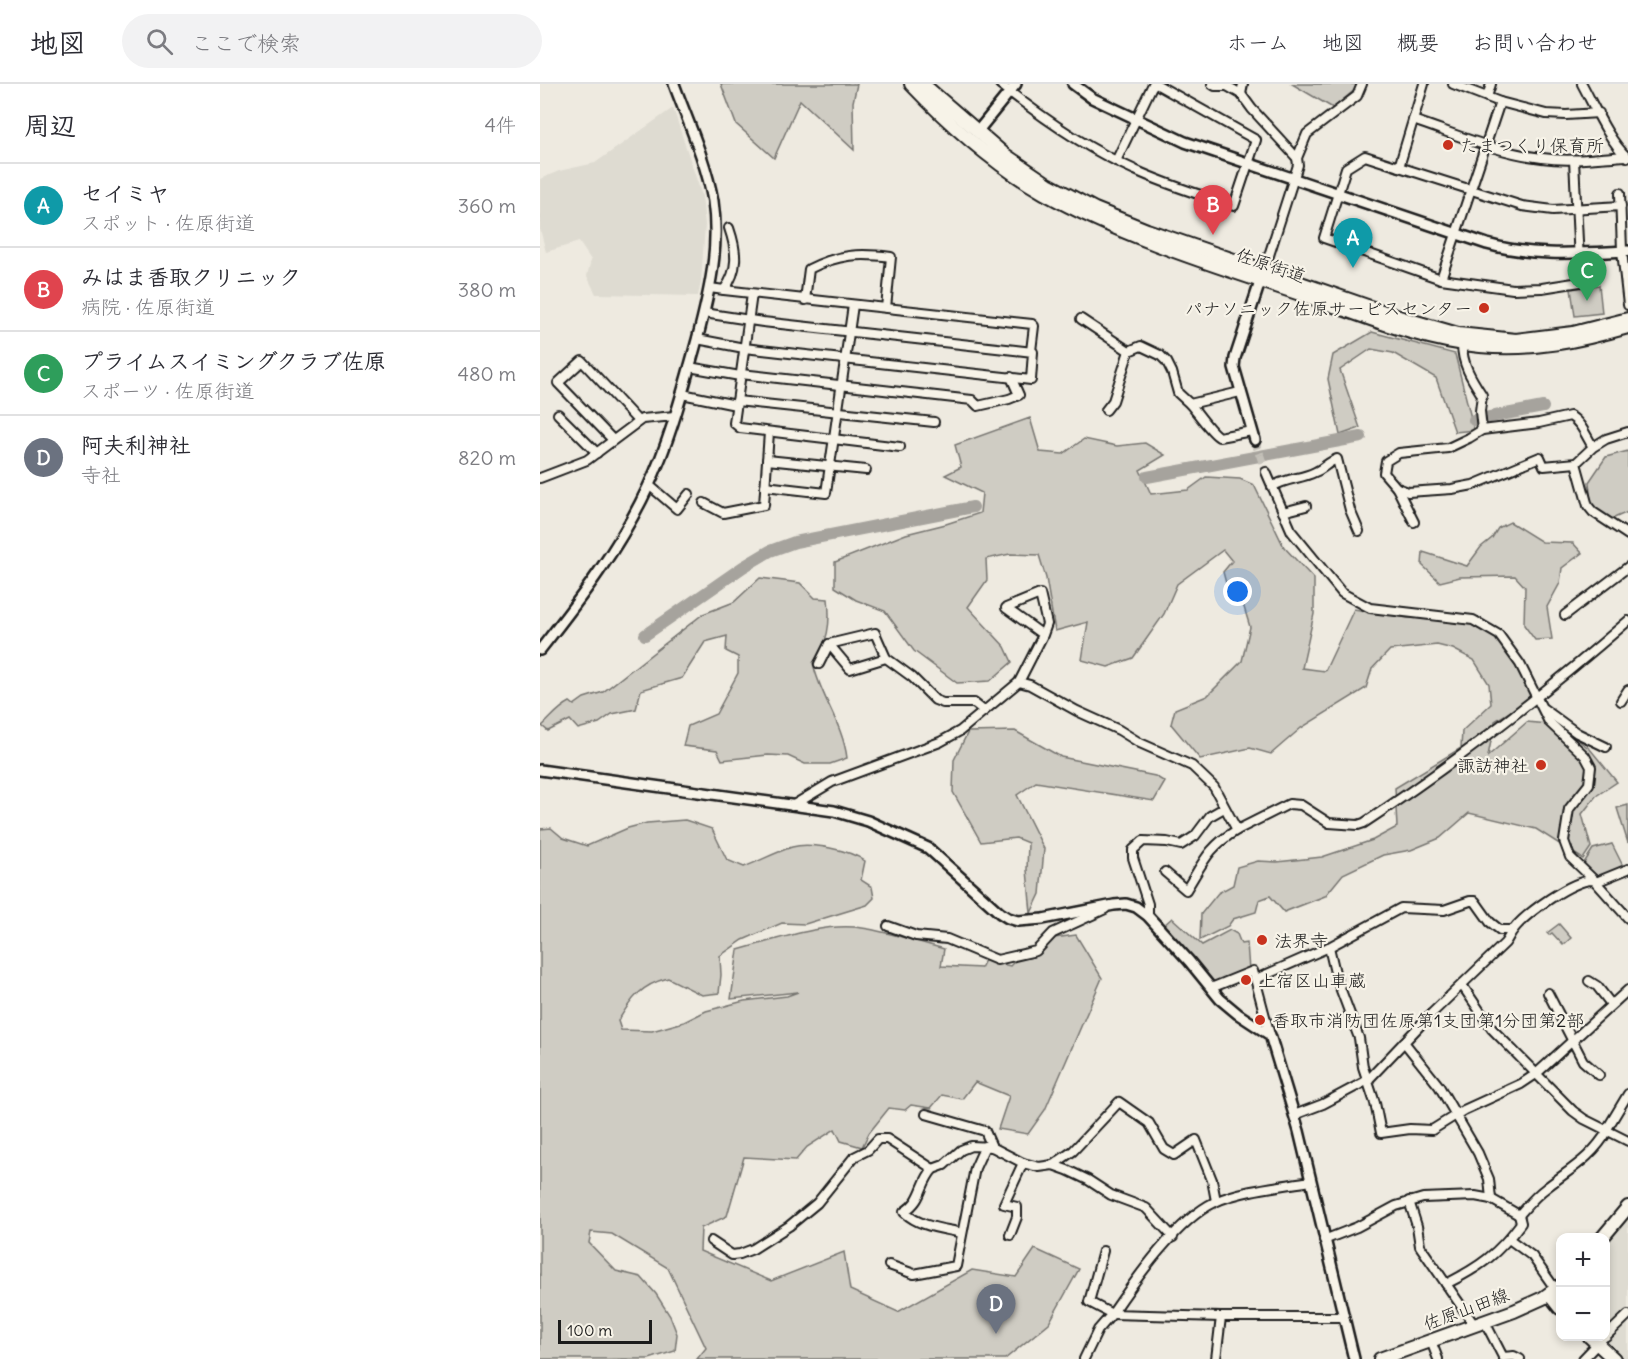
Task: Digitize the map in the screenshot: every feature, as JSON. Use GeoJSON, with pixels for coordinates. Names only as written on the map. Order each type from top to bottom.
{"type":"FeatureCollection","features":[{"type":"Feature","properties":{"kind":"main road","name":"佐原街道"},"geometry":{"type":"LineString","coordinates":[[911,84],[925,90],[1004,154],[1048,184],[1095,208],[1148,231],[1396,327],[1462,344],[1494,347],[1545,346],[1577,341],[1628,327]]}},
{"type":"Feature","properties":{"kind":"main road","name":"佐原街道"},"geometry":{"type":"LineString","coordinates":[[925,90],[971,140],[1019,177],[1043,192],[1105,224],[1262,275],[1441,330],[1479,337],[1516,340],[1548,338],[1628,318]]}},
{"type":"Feature","properties":{"kind":"main road"},"geometry":{"type":"LineString","coordinates":[[1606,1233],[1628,1207]]}},
{"type":"Feature","properties":{"kind":"main road","name":"佐原山田線"},"geometry":{"type":"LineString","coordinates":[[1380,1359],[1526,1306],[1555,1290]]}},
{"type":"Feature","properties":{"kind":"main road"},"geometry":{"type":"LineString","coordinates":[[1601,1341],[1614,1359]]}},
{"type":"Feature","properties":{"kind":"street"},"geometry":{"type":"LineString","coordinates":[[540,650],[612,554],[649,485],[682,394],[710,288],[715,242],[713,202],[704,165],[674,84]]}},
{"type":"Feature","properties":{"kind":"street"},"geometry":{"type":"LineString","coordinates":[[1000,84],[1062,131],[1116,160],[1153,177],[1234,206],[1256,140],[1155,84],[1116,160]]}},
{"type":"Feature","properties":{"kind":"street"},"geometry":{"type":"LineString","coordinates":[[977,132],[1016,84]]}},
{"type":"Feature","properties":{"kind":"street"},"geometry":{"type":"LineString","coordinates":[[1072,84],[1092,98],[1185,142],[1457,234],[1515,251],[1578,253],[1625,251]]}},
{"type":"Feature","properties":{"kind":"street"},"geometry":{"type":"LineString","coordinates":[[1212,84],[1227,87],[1241,94],[1252,110],[1297,158]]}},
{"type":"Feature","properties":{"kind":"street"},"geometry":{"type":"LineString","coordinates":[[1241,94],[1243,84]]}},
{"type":"Feature","properties":{"kind":"street"},"geometry":{"type":"LineString","coordinates":[[1106,410],[1113,401],[1130,351],[1141,346],[1160,355],[1172,372],[1178,393],[1206,421],[1214,435],[1219,437],[1254,435],[1240,392],[1234,367],[1235,358],[1298,165],[1297,158],[1307,134],[1357,96],[1362,84]]}},
{"type":"Feature","properties":{"kind":"street"},"geometry":{"type":"LineString","coordinates":[[1399,166],[1424,84]]}},
{"type":"Feature","properties":{"kind":"street"},"geometry":{"type":"LineString","coordinates":[[1453,84],[1500,102],[1546,114],[1599,113]]}},
{"type":"Feature","properties":{"kind":"street"},"geometry":{"type":"LineString","coordinates":[[1487,97],[1491,84]]}},
{"type":"Feature","properties":{"kind":"street"},"geometry":{"type":"LineString","coordinates":[[1582,84],[1608,133],[1626,157]]}},
{"type":"Feature","properties":{"kind":"street"},"geometry":{"type":"LineString","coordinates":[[1441,279],[1500,102]]}},
{"type":"Feature","properties":{"kind":"street"},"geometry":{"type":"LineString","coordinates":[[1413,120],[1486,144],[1540,158],[1574,160],[1626,157]]}},
{"type":"Feature","properties":{"kind":"street"},"geometry":{"type":"LineString","coordinates":[[1574,160],[1576,209],[1578,253],[1580,282],[1542,288],[1513,289],[1441,279],[1324,238],[1346,168],[1365,156],[1522,206],[1552,210],[1576,209],[1621,206]]}},
{"type":"Feature","properties":{"kind":"street"},"geometry":{"type":"LineString","coordinates":[[1620,193],[1628,304]]}},
{"type":"Feature","properties":{"kind":"street"},"geometry":{"type":"LineString","coordinates":[[724,290],[729,284],[737,260],[729,228]]}},
{"type":"Feature","properties":{"kind":"street"},"geometry":{"type":"LineString","coordinates":[[805,300],[809,269],[828,259],[860,253],[881,255],[892,258],[886,308]]}},
{"type":"Feature","properties":{"kind":"street"},"geometry":{"type":"LineString","coordinates":[[697,339],[744,348],[1031,380],[1034,353],[1031,351],[1034,326],[1032,324],[710,288]]}},
{"type":"Feature","properties":{"kind":"street"},"geometry":{"type":"LineString","coordinates":[[752,294],[734,423],[740,429],[900,447]]}},
{"type":"Feature","properties":{"kind":"street"},"geometry":{"type":"LineString","coordinates":[[765,486],[826,493],[853,304]]}},
{"type":"Feature","properties":{"kind":"street"},"geometry":{"type":"LineString","coordinates":[[704,313],[748,320],[1031,351]]}},
{"type":"Feature","properties":{"kind":"street"},"geometry":{"type":"LineString","coordinates":[[1082,319],[1130,351]]}},
{"type":"Feature","properties":{"kind":"street"},"geometry":{"type":"LineString","coordinates":[[1462,344],[1462,355],[1468,374],[1482,395],[1481,427]]}},
{"type":"Feature","properties":{"kind":"street"},"geometry":{"type":"LineString","coordinates":[[614,440],[558,383],[582,361],[638,422]]}},
{"type":"Feature","properties":{"kind":"street"},"geometry":{"type":"LineString","coordinates":[[689,367],[741,375],[972,400],[978,406],[1019,395],[1011,377]]}},
{"type":"Feature","properties":{"kind":"street"},"geometry":{"type":"LineString","coordinates":[[1190,404],[1240,392]]}},
{"type":"Feature","properties":{"kind":"street"},"geometry":{"type":"LineString","coordinates":[[682,394],[736,403],[934,422]]}},
{"type":"Feature","properties":{"kind":"street"},"geometry":{"type":"LineString","coordinates":[[558,414],[597,453]]}},
{"type":"Feature","properties":{"kind":"street"},"geometry":{"type":"LineString","coordinates":[[540,478],[564,471],[597,453],[638,422],[651,417],[675,416]]}},
{"type":"Feature","properties":{"kind":"street"},"geometry":{"type":"LineString","coordinates":[[1414,522],[1396,489],[1384,473],[1386,461],[1399,453],[1448,448],[1469,438],[1481,427],[1539,423],[1570,416],[1581,425],[1593,447]]}},
{"type":"Feature","properties":{"kind":"street"},"geometry":{"type":"LineString","coordinates":[[704,503],[723,513],[764,505],[769,432]]}},
{"type":"Feature","properties":{"kind":"street"},"geometry":{"type":"LineString","coordinates":[[1396,489],[1408,492],[1473,485],[1539,457],[1544,466],[1576,463],[1593,447],[1606,439],[1628,432]]}},
{"type":"Feature","properties":{"kind":"street"},"geometry":{"type":"LineString","coordinates":[[1272,487],[1282,480],[1316,472],[1330,461],[1337,459],[1350,510],[1359,531]]}},
{"type":"Feature","properties":{"kind":"street"},"geometry":{"type":"LineString","coordinates":[[767,460],[866,470]]}},
{"type":"Feature","properties":{"kind":"street"},"geometry":{"type":"LineString","coordinates":[[1576,463],[1588,506],[1593,512],[1628,534]]}},
{"type":"Feature","properties":{"kind":"street"},"geometry":{"type":"LineString","coordinates":[[1266,472],[1292,532],[1342,593],[1370,608],[1473,620],[1499,635],[1512,652],[1549,722],[1585,756],[1591,767],[1589,784],[1569,809],[1564,841],[1570,857],[1628,918]]}},
{"type":"Feature","properties":{"kind":"street"},"geometry":{"type":"LineString","coordinates":[[649,485],[677,509],[689,494]]}},
{"type":"Feature","properties":{"kind":"street"},"geometry":{"type":"LineString","coordinates":[[1283,512],[1306,506]]}},
{"type":"Feature","properties":{"kind":"street"},"geometry":{"type":"LineString","coordinates":[[1565,615],[1628,567]]}},
{"type":"Feature","properties":{"kind":"street"},"geometry":{"type":"LineString","coordinates":[[792,806],[832,782],[940,742],[960,730],[1019,682],[1044,635],[1047,624],[1040,594],[1006,608],[1044,635]]}},
{"type":"Feature","properties":{"kind":"street"},"geometry":{"type":"LineString","coordinates":[[1165,872],[1186,890],[1211,849],[1220,840],[1289,804],[1300,806],[1329,823],[1358,825],[1364,823],[1426,782],[1538,698],[1628,621]]}},
{"type":"Feature","properties":{"kind":"street"},"geometry":{"type":"LineString","coordinates":[[819,664],[829,644],[875,633],[886,658],[912,676],[934,700],[943,704],[974,703],[984,711]]}},
{"type":"Feature","properties":{"kind":"street"},"geometry":{"type":"LineString","coordinates":[[829,644],[850,669],[886,658]]}},
{"type":"Feature","properties":{"kind":"street"},"geometry":{"type":"LineString","coordinates":[[1019,682],[1030,685],[1140,743],[1192,766],[1214,787],[1237,830]]}},
{"type":"Feature","properties":{"kind":"street"},"geometry":{"type":"LineString","coordinates":[[1620,701],[1628,690]]}},
{"type":"Feature","properties":{"kind":"street"},"geometry":{"type":"LineString","coordinates":[[1542,707],[1577,733],[1606,747]]}},
{"type":"Feature","properties":{"kind":"street"},"geometry":{"type":"LineString","coordinates":[[540,770],[853,815],[928,848],[1000,913],[1018,921],[1043,919],[1114,905],[1126,904],[1136,907],[1148,915],[1220,999],[1270,1035]]}},
{"type":"Feature","properties":{"kind":"street"},"geometry":{"type":"LineString","coordinates":[[1148,915],[1148,904],[1133,858],[1133,850],[1143,841],[1181,845],[1195,836],[1210,816],[1224,808]]}},
{"type":"Feature","properties":{"kind":"street"},"geometry":{"type":"LineString","coordinates":[[1294,1115],[1323,1104],[1368,1080],[1505,942],[1513,930],[1558,894],[1581,882],[1595,881],[1628,869]]}},
{"type":"Feature","properties":{"kind":"street"},"geometry":{"type":"LineString","coordinates":[[1256,979],[1329,947],[1401,908],[1444,910],[1474,901],[1500,930],[1513,930]]}},
{"type":"Feature","properties":{"kind":"street"},"geometry":{"type":"LineString","coordinates":[[888,926],[916,936],[947,939],[997,960],[1036,951],[1053,933],[1114,905]]}},
{"type":"Feature","properties":{"kind":"street"},"geometry":{"type":"LineString","coordinates":[[1329,947],[1336,976],[1359,1038],[1363,1067],[1375,1103],[1381,1133],[1410,1129],[1432,1130],[1455,1116],[1521,1084],[1536,1074],[1628,990]]}},
{"type":"Feature","properties":{"kind":"street"},"geometry":{"type":"LineString","coordinates":[[1211,988],[1253,971],[1294,1115],[1354,1359]]}},
{"type":"Feature","properties":{"kind":"street"},"geometry":{"type":"LineString","coordinates":[[1589,981],[1611,1004]]}},
{"type":"Feature","properties":{"kind":"street"},"geometry":{"type":"LineString","coordinates":[[1462,985],[1492,1029],[1574,1111],[1584,1119],[1628,1141]]}},
{"type":"Feature","properties":{"kind":"street"},"geometry":{"type":"LineString","coordinates":[[1548,993],[1583,1061],[1599,1075]]}},
{"type":"Feature","properties":{"kind":"street"},"geometry":{"type":"LineString","coordinates":[[1404,1042],[1439,1086],[1478,1153],[1489,1179],[1491,1199]]}},
{"type":"Feature","properties":{"kind":"street"},"geometry":{"type":"LineString","coordinates":[[1519,1215],[1545,1188],[1582,1162],[1602,1141],[1628,1094]]}},
{"type":"Feature","properties":{"kind":"street"},"geometry":{"type":"LineString","coordinates":[[962,1233],[924,1225],[904,1212],[915,1204],[925,1177],[933,1169],[944,1165],[961,1150],[971,1146],[988,1146],[1023,1163],[1039,1167],[1053,1165],[1073,1151],[1119,1102],[1149,1123],[1164,1149],[1174,1155],[1196,1140],[1212,1180],[1216,1201]]}},
{"type":"Feature","properties":{"kind":"street"},"geometry":{"type":"LineString","coordinates":[[889,1265],[914,1274],[956,1266],[975,1168],[988,1146],[985,1131],[926,1114]]}},
{"type":"Feature","properties":{"kind":"street"},"geometry":{"type":"LineString","coordinates":[[711,1240],[732,1255],[753,1249],[789,1226],[817,1203],[854,1157],[868,1150],[878,1139],[892,1141],[933,1169]]}},
{"type":"Feature","properties":{"kind":"street"},"geometry":{"type":"LineString","coordinates":[[1010,1235],[1017,1217],[1017,1207],[1004,1204],[1023,1163]]}},
{"type":"Feature","properties":{"kind":"street"},"geometry":{"type":"LineString","coordinates":[[1053,1165],[1089,1180],[1111,1194],[1146,1208],[1173,1237]]}},
{"type":"Feature","properties":{"kind":"street"},"geometry":{"type":"LineString","coordinates":[[1084,1359],[1098,1330],[1144,1268],[1204,1208],[1230,1197],[1310,1181]]}},
{"type":"Feature","properties":{"kind":"street"},"geometry":{"type":"LineString","coordinates":[[1324,1240],[1357,1227],[1409,1201],[1423,1198],[1475,1196],[1491,1199],[1519,1215],[1521,1223],[1509,1239],[1476,1268],[1446,1284]]}},
{"type":"Feature","properties":{"kind":"street"},"geometry":{"type":"LineString","coordinates":[[1409,1201],[1417,1226],[1419,1246],[1446,1284],[1480,1324],[1502,1358],[1514,1356],[1520,1359]]}},
{"type":"Feature","properties":{"kind":"street"},"geometry":{"type":"LineString","coordinates":[[1509,1239],[1532,1256],[1555,1290]]}},
{"type":"Feature","properties":{"kind":"street"},"geometry":{"type":"LineString","coordinates":[[1103,1251],[1089,1302],[1112,1314],[1344,1317]]}},
{"type":"Feature","properties":{"kind":"street"},"geometry":{"type":"LineString","coordinates":[[1610,1330],[1628,1316]]}},
{"type":"Feature","properties":{"kind":"street"},"geometry":{"type":"LineString","coordinates":[[1216,1359],[1221,1317]]}},
{"type":"Feature","properties":{"kind":"street"},"geometry":{"type":"LineString","coordinates":[[1431,1341],[1438,1359]]}},
{"type":"Feature","properties":{"kind":"street"},"geometry":{"type":"LineString","coordinates":[[1583,1359],[1597,1341]]}},
{"type":"Feature","properties":{"kind":"shaded area"},"geometry":{"type":"Polygon","coordinates":[[[721,84],[857,84],[853,102],[854,150],[800,100],[774,158],[736,124],[721,84]]]}},
{"type":"Feature","properties":{"kind":"shaded area"},"geometry":{"type":"Polygon","coordinates":[[[1292,84],[1358,84],[1357,88],[1333,108],[1292,84]]]}},
{"type":"Feature","properties":{"kind":"shaded area"},"geometry":{"type":"Polygon","coordinates":[[[673,108],[702,196],[705,225],[698,296],[596,294],[587,276],[591,260],[579,242],[546,252],[540,229],[540,179],[559,171],[595,163],[673,108]]]}},
{"type":"Feature","properties":{"kind":"shaded area"},"geometry":{"type":"Polygon","coordinates":[[[1599,285],[1602,313],[1575,316],[1571,289],[1599,285]]]}},
{"type":"Feature","properties":{"kind":"shaded area"},"geometry":{"type":"Polygon","coordinates":[[[1372,332],[1455,354],[1474,430],[1455,432],[1436,378],[1393,353],[1371,349],[1340,370],[1360,428],[1340,435],[1328,379],[1333,355],[1372,332]]]}},
{"type":"Feature","properties":{"kind":"shaded area"},"geometry":{"type":"Polygon","coordinates":[[[1030,418],[1040,452],[1063,454],[1084,439],[1117,446],[1145,443],[1165,455],[1140,470],[1151,494],[1188,490],[1206,477],[1240,479],[1254,485],[1284,547],[1314,579],[1314,614],[1302,668],[1325,671],[1354,609],[1408,618],[1448,617],[1474,622],[1498,636],[1530,690],[1529,700],[1495,721],[1488,756],[1527,722],[1558,725],[1590,749],[1617,782],[1596,796],[1582,814],[1591,847],[1583,859],[1536,829],[1469,813],[1440,838],[1411,850],[1383,855],[1343,874],[1325,896],[1284,912],[1270,896],[1259,900],[1256,912],[1233,919],[1228,926],[1200,940],[1201,914],[1218,893],[1233,885],[1237,867],[1258,861],[1277,862],[1322,857],[1373,840],[1397,827],[1395,788],[1461,748],[1462,731],[1491,704],[1489,684],[1474,660],[1453,649],[1437,645],[1390,650],[1372,669],[1366,688],[1301,728],[1271,754],[1250,748],[1200,759],[1171,724],[1175,709],[1207,696],[1242,661],[1250,627],[1243,604],[1227,587],[1223,572],[1232,561],[1223,550],[1177,584],[1164,614],[1133,658],[1108,667],[1082,660],[1088,622],[1055,631],[1046,578],[1039,555],[1010,554],[986,559],[987,580],[968,607],[1005,647],[1012,662],[990,681],[957,683],[914,651],[885,611],[856,600],[835,587],[835,562],[906,534],[980,513],[982,493],[945,475],[961,467],[955,445],[1030,418]]]}},
{"type":"Feature","properties":{"kind":"shaded area"},"geometry":{"type":"Polygon","coordinates":[[[1628,451],[1628,512],[1607,521],[1591,504],[1589,482],[1606,457],[1628,451]]]}},
{"type":"Feature","properties":{"kind":"shaded area"},"geometry":{"type":"Polygon","coordinates":[[[1510,522],[1542,542],[1573,543],[1582,553],[1562,568],[1560,583],[1547,607],[1552,639],[1535,640],[1524,625],[1525,587],[1515,576],[1460,577],[1440,582],[1422,565],[1423,552],[1467,566],[1498,528],[1510,522]]]}},
{"type":"Feature","properties":{"kind":"shaded area"},"geometry":{"type":"Polygon","coordinates":[[[760,578],[800,583],[815,598],[828,599],[827,633],[822,648],[813,663],[841,733],[847,758],[830,764],[805,764],[788,756],[768,755],[722,760],[717,750],[683,746],[688,726],[716,714],[738,673],[738,657],[726,651],[727,636],[705,642],[682,678],[641,690],[636,709],[612,714],[599,723],[578,729],[570,720],[548,731],[542,726],[570,702],[574,705],[584,698],[603,692],[703,614],[734,602],[760,578]]]}},
{"type":"Feature","properties":{"kind":"shaded area"},"geometry":{"type":"Polygon","coordinates":[[[1015,731],[1061,757],[1155,776],[1165,782],[1154,801],[1036,782],[1017,795],[1044,849],[1040,894],[1031,913],[1027,870],[1028,843],[1016,838],[981,842],[953,792],[954,760],[968,732],[1015,731]]]}},
{"type":"Feature","properties":{"kind":"shaded area"},"geometry":{"type":"Polygon","coordinates":[[[1628,805],[1628,843],[1617,808],[1628,805]]]}},
{"type":"Feature","properties":{"kind":"shaded area"},"geometry":{"type":"Polygon","coordinates":[[[685,820],[712,829],[727,860],[744,867],[792,847],[819,846],[850,853],[865,861],[861,880],[872,887],[874,898],[867,905],[805,924],[782,923],[743,940],[720,956],[719,993],[702,995],[668,978],[651,984],[633,999],[623,1013],[618,1021],[621,1030],[652,1031],[684,1022],[706,1011],[744,1001],[787,996],[798,992],[731,999],[738,950],[832,927],[862,928],[944,949],[941,966],[981,968],[985,960],[1010,966],[1017,959],[1043,951],[1054,938],[1076,935],[1102,978],[1045,1110],[1028,1134],[998,1129],[1009,1096],[975,1082],[962,1099],[942,1095],[931,1108],[911,1105],[905,1110],[889,1108],[869,1133],[862,1147],[841,1141],[835,1129],[807,1147],[796,1160],[744,1157],[727,1216],[701,1228],[700,1251],[771,1281],[844,1252],[850,1290],[898,1312],[972,1270],[1016,1277],[1035,1249],[1079,1269],[1049,1323],[1005,1359],[697,1359],[706,1348],[668,1268],[612,1234],[591,1232],[589,1243],[616,1271],[641,1277],[656,1294],[670,1316],[677,1334],[675,1351],[649,1359],[540,1359],[540,829],[551,828],[563,838],[587,846],[628,828],[647,823],[685,820]]]}},
{"type":"Feature","properties":{"kind":"shaded area"},"geometry":{"type":"Polygon","coordinates":[[[1612,844],[1624,868],[1598,878],[1584,863],[1593,849],[1612,844]]]}},
{"type":"Feature","properties":{"kind":"shaded area"},"geometry":{"type":"Polygon","coordinates":[[[1172,918],[1202,945],[1230,930],[1237,934],[1241,944],[1247,943],[1249,970],[1215,985],[1191,955],[1163,926],[1172,918]]]}},
{"type":"Feature","properties":{"kind":"shaded area"},"geometry":{"type":"Polygon","coordinates":[[[1559,924],[1571,938],[1563,945],[1552,933],[1549,935],[1547,933],[1559,924]]]}},
{"type":"Feature","properties":{"kind":"shaded area"},"geometry":{"type":"Polygon","coordinates":[[[1628,1215],[1628,1359],[1622,1359],[1601,1341],[1610,1341],[1610,1237],[1628,1215]]]}},
{"type":"Feature","properties":{"kind":"waterway"},"geometry":{"type":"LineString","coordinates":[[1474,420],[1543,407]]}},
{"type":"Feature","properties":{"kind":"waterway"},"geometry":{"type":"LineString","coordinates":[[1147,477],[1361,437]]}},
{"type":"Feature","properties":{"kind":"waterway"},"geometry":{"type":"LineString","coordinates":[[645,635],[770,551],[795,542],[973,507]]}},
{"type":"Feature","properties":{"kind":"tunnel"},"geometry":{"type":"LineString","coordinates":[[1255,440],[1260,455]]}},
{"type":"Feature","properties":{"kind":"tunnel"},"geometry":{"type":"LineString","coordinates":[[1260,455],[1266,472]]}},
{"type":"Feature","properties":{"kind":"place","name":"たまつくり保育所"},"geometry":{"type":"Point","coordinates":[1448,145]}},
{"type":"Feature","properties":{"kind":"place","name":"みはま香取クリニック"},"geometry":{"type":"Point","coordinates":[1213,235]}},
{"type":"Feature","properties":{"kind":"place","name":"セイミヤ"},"geometry":{"type":"Point","coordinates":[1353,268]}},
{"type":"Feature","properties":{"kind":"place","name":"プライムスイミングクラブ佐原"},"geometry":{"type":"Point","coordinates":[1587,301]}},
{"type":"Feature","properties":{"kind":"place","name":"パナソニック佐原サービスセンター"},"geometry":{"type":"Point","coordinates":[1484,308]}},
{"type":"Feature","properties":{"kind":"place","name":"諏訪神社"},"geometry":{"type":"Point","coordinates":[1541,765]}},
{"type":"Feature","properties":{"kind":"place","name":"法界寺"},"geometry":{"type":"Point","coordinates":[1262,940]}},
{"type":"Feature","properties":{"kind":"place","name":"上宿区山車蔵"},"geometry":{"type":"Point","coordinates":[1246,980]}},
{"type":"Feature","properties":{"kind":"place","name":"香取市消防団佐原第1支団第1分団第2部"},"geometry":{"type":"Point","coordinates":[1260,1020]}},
{"type":"Feature","properties":{"kind":"place","name":"阿夫利神社"},"geometry":{"type":"Point","coordinates":[996,1334]}}]}
